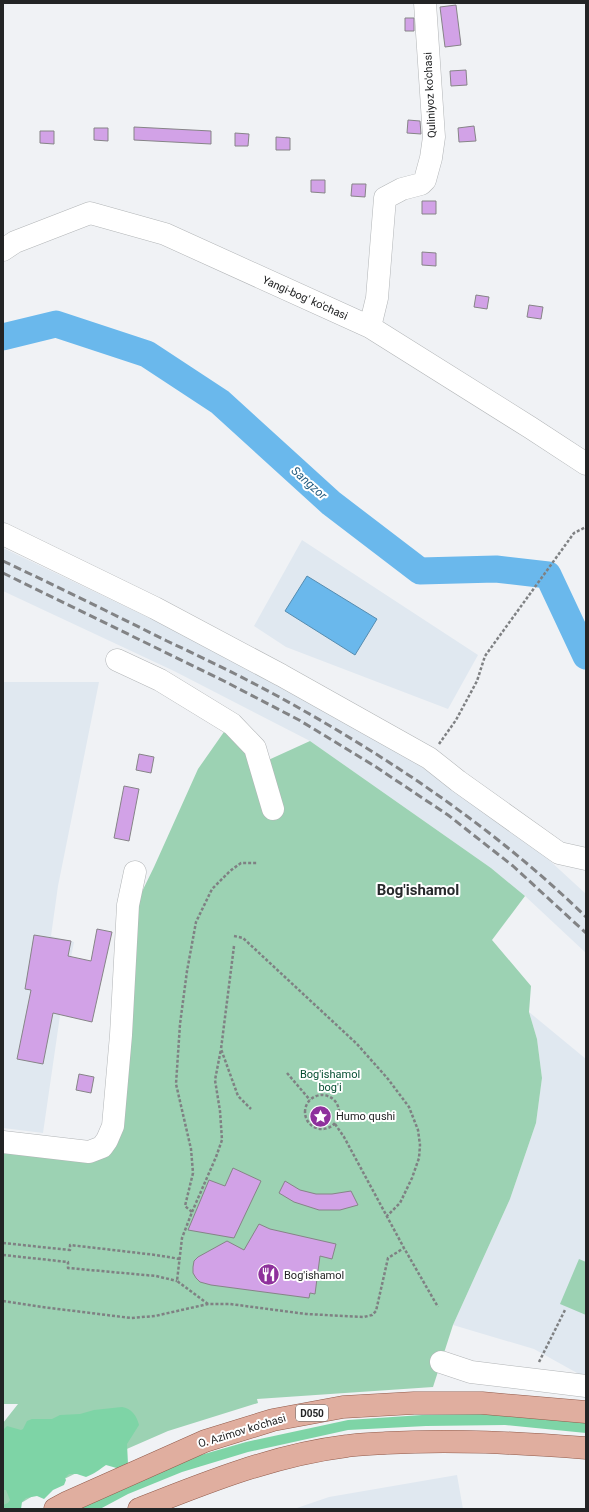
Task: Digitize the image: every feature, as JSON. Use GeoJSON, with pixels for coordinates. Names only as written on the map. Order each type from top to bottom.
{"type":"FeatureCollection","features":[{"type":"Feature","properties":{"kind":"main road","name":"O. Azimov ko'chasi"},"geometry":{"type":"LineString","coordinates":[[55,1509],[204,1442],[272,1420],[343,1407],[414,1403],[482,1403],[586,1412]]}},
{"type":"Feature","properties":{"kind":"main road"},"geometry":{"type":"LineString","coordinates":[[139,1509],[219,1477],[280,1459],[347,1446],[430,1440],[512,1442],[586,1448]]}},
{"type":"Feature","properties":{"kind":"street","name":"Quliniyoz ko'chasi"},"geometry":{"type":"LineString","coordinates":[[370,327],[377,298],[385,198],[402,189],[421,184],[425,180],[431,158],[434,137],[425,3]]}},
{"type":"Feature","properties":{"kind":"street","name":"Yangi-bog' ko'chasi"},"geometry":{"type":"LineString","coordinates":[[3,250],[16,242],[90,213],[165,234],[370,327],[586,464]]}},
{"type":"Feature","properties":{"kind":"street"},"geometry":{"type":"LineString","coordinates":[[3,534],[155,608],[281,675],[429,758],[559,853],[586,859]]}},
{"type":"Feature","properties":{"kind":"street"},"geometry":{"type":"LineString","coordinates":[[117,660],[160,680],[232,724],[255,748],[273,809]]}},
{"type":"Feature","properties":{"kind":"street"},"geometry":{"type":"LineString","coordinates":[[3,1142],[88,1152],[102,1147],[107,1140],[113,1126],[121,1035],[128,905],[135,872]]}},
{"type":"Feature","properties":{"kind":"street"},"geometry":{"type":"LineString","coordinates":[[441,1362],[472,1372],[531,1378],[586,1386]]}},
{"type":"Feature","properties":{"kind":"street"},"geometry":{"type":"LineString","coordinates":[[472,1372],[482,1403]]}},
{"type":"Feature","properties":{"kind":"path"},"geometry":{"type":"LineString","coordinates":[[429,758],[456,720],[477,681],[485,656],[574,533],[586,527]]}},
{"type":"Feature","properties":{"kind":"path"},"geometry":{"type":"LineString","coordinates":[[192,1212],[185,1206],[193,1173],[191,1149],[176,1084],[180,1024],[187,971],[196,922],[212,889],[230,871],[242,863],[258,863]]}},
{"type":"Feature","properties":{"kind":"path"},"geometry":{"type":"LineString","coordinates":[[234,936],[243,938],[357,1044],[388,1079],[409,1107],[418,1130],[420,1145],[419,1158],[412,1178],[400,1203],[387,1216]]}},
{"type":"Feature","properties":{"kind":"path"},"geometry":{"type":"LineString","coordinates":[[177,1281],[182,1238],[222,1140],[220,1111],[215,1080],[221,1049],[234,946]]}},
{"type":"Feature","properties":{"kind":"path"},"geometry":{"type":"LineString","coordinates":[[221,1049],[238,1096],[251,1109]]}},
{"type":"Feature","properties":{"kind":"path"},"geometry":{"type":"LineString","coordinates":[[287,1073],[310,1100]]}},
{"type":"Feature","properties":{"kind":"path"},"geometry":{"type":"LineString","coordinates":[[320,1094],[332,1097],[336,1101],[340,1113],[339,1119],[330,1128],[318,1129],[312,1127],[308,1122],[305,1111],[306,1105],[310,1100],[314,1096],[320,1094]]}},
{"type":"Feature","properties":{"kind":"path"},"geometry":{"type":"LineString","coordinates":[[335,1124],[348,1143],[404,1248],[438,1307]]}},
{"type":"Feature","properties":{"kind":"path"},"geometry":{"type":"LineString","coordinates":[[3,1243],[70,1250],[70,1245],[180,1259]]}},
{"type":"Feature","properties":{"kind":"path"},"geometry":{"type":"LineString","coordinates":[[3,1301],[130,1318],[154,1316],[208,1304],[230,1304],[306,1314],[364,1317],[372,1316],[376,1311],[388,1258],[404,1248]]}},
{"type":"Feature","properties":{"kind":"path"},"geometry":{"type":"LineString","coordinates":[[3,1255],[68,1262],[68,1268],[156,1276],[177,1281],[208,1304]]}},
{"type":"Feature","properties":{"kind":"path"},"geometry":{"type":"LineString","coordinates":[[531,1378],[565,1310]]}},
{"type":"Feature","properties":{"kind":"shaded area"},"geometry":{"type":"Polygon","coordinates":[[[302,540],[478,655],[448,709],[286,647],[254,626],[302,540]]]}},
{"type":"Feature","properties":{"kind":"shaded area"},"geometry":{"type":"Polygon","coordinates":[[[3,548],[185,635],[320,702],[412,760],[536,848],[586,894],[586,953],[525,896],[491,868],[310,741],[174,671],[3,591],[3,548]]]}},
{"type":"Feature","properties":{"kind":"shaded area"},"geometry":{"type":"Polygon","coordinates":[[[3,682],[99,682],[58,886],[51,936],[74,942],[62,1002],[43,1133],[3,1128],[3,682]]]}},
{"type":"Feature","properties":{"kind":"shaded area"},"geometry":{"type":"Polygon","coordinates":[[[529,1012],[586,1059],[586,1378],[534,1349],[453,1325],[510,1199],[536,1123],[542,1078],[537,1039],[529,1012]]]}},
{"type":"Feature","properties":{"kind":"shaded area"},"geometry":{"type":"Polygon","coordinates":[[[457,1475],[463,1509],[294,1509],[329,1497],[457,1475]]]}},
{"type":"Feature","properties":{"kind":"green space","name":"Bog'ishamol bog'i"},"geometry":{"type":"Polygon","coordinates":[[[226,729],[240,742],[253,767],[310,741],[491,868],[525,896],[492,940],[531,986],[529,1012],[537,1039],[542,1078],[536,1123],[510,1199],[453,1325],[433,1387],[257,1399],[258,1403],[168,1431],[113,1455],[48,1487],[11,1509],[3,1509],[3,1423],[18,1404],[3,1404],[3,1148],[106,1152],[133,910],[198,769],[226,729]]]}},
{"type":"Feature","properties":{"kind":"green space"},"geometry":{"type":"Polygon","coordinates":[[[579,1259],[586,1262],[586,1315],[560,1304],[579,1259]]]}},
{"type":"Feature","properties":{"kind":"green space"},"geometry":{"type":"Polygon","coordinates":[[[122,1407],[133,1413],[139,1425],[127,1444],[128,1464],[120,1469],[106,1465],[86,1477],[77,1474],[69,1474],[65,1478],[66,1480],[64,1485],[53,1490],[44,1499],[37,1496],[26,1498],[22,1502],[21,1509],[3,1509],[3,1505],[8,1503],[10,1500],[6,1490],[3,1490],[3,1430],[7,1426],[21,1430],[27,1421],[32,1419],[52,1419],[60,1415],[80,1414],[94,1410],[122,1407]]]}},
{"type":"Feature","properties":{"kind":"green space"},"geometry":{"type":"Polygon","coordinates":[[[504,1414],[586,1420],[586,1433],[505,1425],[426,1426],[348,1430],[248,1452],[182,1472],[128,1494],[100,1509],[75,1509],[180,1461],[246,1442],[348,1420],[422,1415],[504,1414]]]}},
{"type":"Feature","properties":{"kind":"water"},"geometry":{"type":"Polygon","coordinates":[[[307,576],[377,619],[355,655],[285,611],[307,576]]]}},
{"type":"Feature","properties":{"kind":"building"},"geometry":{"type":"Polygon","coordinates":[[[456,5],[461,45],[445,47],[440,7],[456,5]]]}},
{"type":"Feature","properties":{"kind":"building"},"geometry":{"type":"Polygon","coordinates":[[[405,18],[414,18],[414,31],[405,31],[405,18]]]}},
{"type":"Feature","properties":{"kind":"building"},"geometry":{"type":"Polygon","coordinates":[[[466,70],[467,85],[451,86],[450,71],[466,70]]]}},
{"type":"Feature","properties":{"kind":"building"},"geometry":{"type":"Polygon","coordinates":[[[408,120],[420,121],[421,134],[407,133],[408,120]]]}},
{"type":"Feature","properties":{"kind":"building"},"geometry":{"type":"Polygon","coordinates":[[[474,126],[476,141],[459,142],[458,128],[474,126]]]}},
{"type":"Feature","properties":{"kind":"building"},"geometry":{"type":"Polygon","coordinates":[[[134,127],[211,131],[211,144],[134,140],[134,127]]]}},
{"type":"Feature","properties":{"kind":"building"},"geometry":{"type":"Polygon","coordinates":[[[94,128],[108,128],[108,141],[94,140],[94,128]]]}},
{"type":"Feature","properties":{"kind":"building"},"geometry":{"type":"Polygon","coordinates":[[[40,131],[54,131],[54,144],[40,143],[40,131]]]}},
{"type":"Feature","properties":{"kind":"building"},"geometry":{"type":"Polygon","coordinates":[[[235,133],[249,134],[248,146],[235,146],[235,133]]]}},
{"type":"Feature","properties":{"kind":"building"},"geometry":{"type":"Polygon","coordinates":[[[276,137],[290,138],[290,150],[276,150],[276,137]]]}},
{"type":"Feature","properties":{"kind":"building"},"geometry":{"type":"Polygon","coordinates":[[[311,180],[325,180],[325,193],[311,192],[311,180]]]}},
{"type":"Feature","properties":{"kind":"building"},"geometry":{"type":"Polygon","coordinates":[[[352,184],[366,184],[365,197],[351,196],[352,184]]]}},
{"type":"Feature","properties":{"kind":"building"},"geometry":{"type":"Polygon","coordinates":[[[422,201],[436,201],[436,214],[422,214],[422,201]]]}},
{"type":"Feature","properties":{"kind":"building"},"geometry":{"type":"Polygon","coordinates":[[[422,252],[436,253],[436,266],[422,265],[422,252]]]}},
{"type":"Feature","properties":{"kind":"building"},"geometry":{"type":"Polygon","coordinates":[[[476,295],[489,297],[487,309],[474,307],[476,295]]]}},
{"type":"Feature","properties":{"kind":"building"},"geometry":{"type":"Polygon","coordinates":[[[529,305],[543,307],[541,319],[527,317],[529,305]]]}},
{"type":"Feature","properties":{"kind":"building"},"geometry":{"type":"Polygon","coordinates":[[[139,754],[154,757],[151,773],[136,770],[139,754]]]}},
{"type":"Feature","properties":{"kind":"building"},"geometry":{"type":"Polygon","coordinates":[[[124,786],[139,789],[129,841],[114,838],[124,786]]]}},
{"type":"Feature","properties":{"kind":"building"},"geometry":{"type":"Polygon","coordinates":[[[97,929],[112,932],[92,1022],[53,1013],[43,1064],[17,1059],[31,990],[25,989],[34,935],[71,941],[68,956],[91,961],[97,929]]]}},
{"type":"Feature","properties":{"kind":"building"},"geometry":{"type":"Polygon","coordinates":[[[79,1074],[94,1077],[91,1093],[76,1090],[79,1074]]]}},
{"type":"Feature","properties":{"kind":"building"},"geometry":{"type":"Polygon","coordinates":[[[233,1168],[261,1181],[234,1238],[188,1230],[209,1180],[225,1186],[233,1168]]]}},
{"type":"Feature","properties":{"kind":"building"},"geometry":{"type":"Polygon","coordinates":[[[285,1181],[300,1190],[316,1194],[332,1194],[351,1191],[358,1205],[340,1210],[319,1210],[294,1202],[279,1193],[285,1181]]]}},
{"type":"Feature","properties":{"kind":"building"},"geometry":{"type":"Polygon","coordinates":[[[259,1224],[270,1229],[336,1244],[332,1259],[320,1256],[315,1294],[310,1293],[309,1298],[211,1285],[200,1282],[196,1278],[193,1273],[193,1267],[194,1261],[198,1257],[227,1241],[244,1250],[259,1224]]]}},
{"type":"Feature","properties":{"kind":"waterway","name":"Sangzor"},"geometry":{"type":"LineString","coordinates":[[3,337],[56,324],[147,354],[220,402],[331,503],[420,571],[496,569],[548,575],[586,656]]}},
{"type":"Feature","properties":{"kind":"railway"},"geometry":{"type":"LineString","coordinates":[[3,561],[237,675],[289,702],[343,734],[417,781],[487,832],[554,887],[586,917]]}},
{"type":"Feature","properties":{"kind":"railway"},"geometry":{"type":"LineString","coordinates":[[3,573],[224,681],[299,720],[373,765],[448,815],[513,866],[586,933]]}},
{"type":"Feature","properties":{"kind":"place","name":"Humo qushi"},"geometry":{"type":"Point","coordinates":[321,1116]}},
{"type":"Feature","properties":{"kind":"place","name":"Bog'ishamol"},"geometry":{"type":"Point","coordinates":[268,1275]}},
{"type":"Feature","properties":{"kind":"district","name":"Bog'ishamol"},"geometry":{"type":"Point","coordinates":[418,890]}}]}
